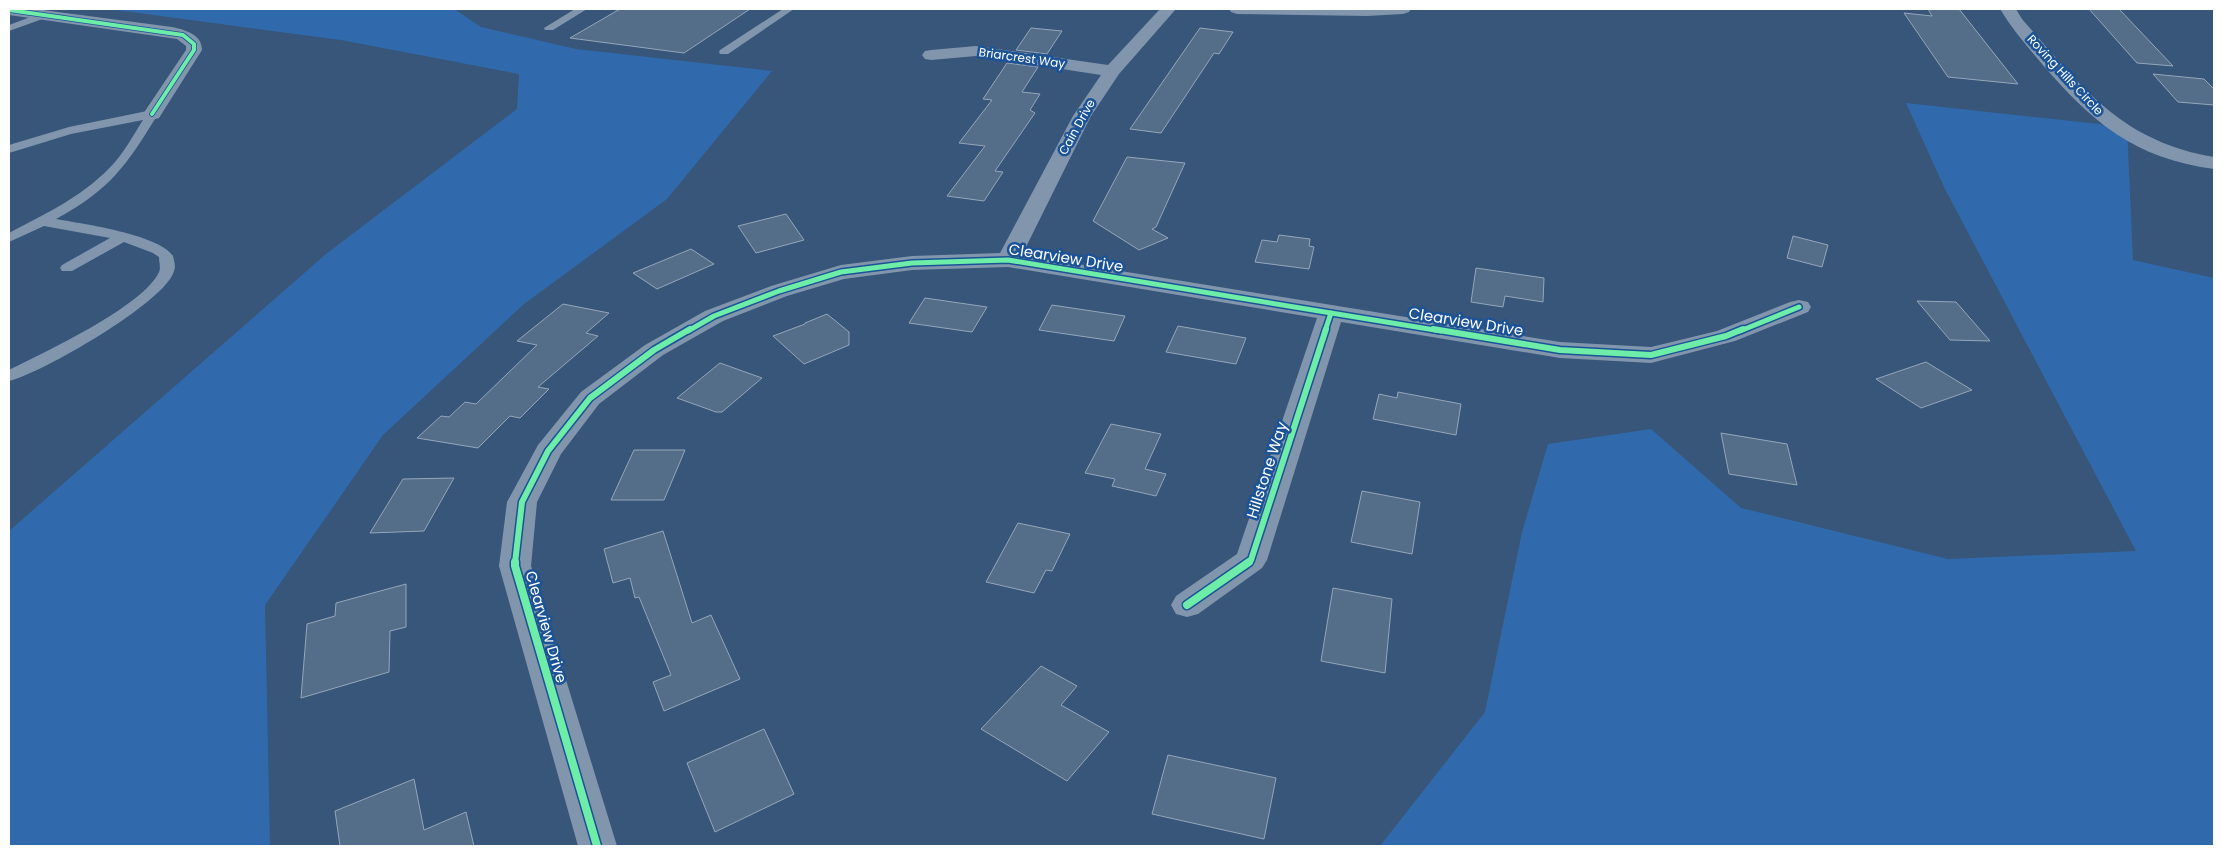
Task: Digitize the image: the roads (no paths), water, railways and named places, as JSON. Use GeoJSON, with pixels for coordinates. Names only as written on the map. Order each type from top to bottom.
{"type":"FeatureCollection","features":[{"type":"Feature","properties":{"kind":"street","name":"Cain Drive"},"geometry":{"type":"LineString","coordinates":[[1008,260],[1082,116],[1112,71],[1168,9]]}},
{"type":"Feature","properties":{"kind":"street"},"geometry":{"type":"LineString","coordinates":[[1237,9],[1367,11],[1403,9]]}},
{"type":"Feature","properties":{"kind":"street","name":"Roving Hills Circle"},"geometry":{"type":"LineString","coordinates":[[2008,9],[2016,21],[2102,115],[2138,140],[2165,152],[2214,163]]}},
{"type":"Feature","properties":{"kind":"street"},"geometry":{"type":"LineString","coordinates":[[9,10],[172,32],[191,40],[194,44],[194,50],[152,114]]}},
{"type":"Feature","properties":{"kind":"street","name":"Briarcrest Way"},"geometry":{"type":"LineString","coordinates":[[931,55],[976,51],[1112,71]]}},
{"type":"Feature","properties":{"kind":"street","name":"Clearview Drive"},"geometry":{"type":"LineString","coordinates":[[597,846],[515,566],[522,502],[548,451],[590,398],[654,350],[714,316],[779,291],[842,272],[912,263],[1008,260],[1560,350],[1651,354],[1726,336],[1799,307]]}},
{"type":"Feature","properties":{"kind":"street","name":"Hillstone Way"},"geometry":{"type":"LineString","coordinates":[[1187,605],[1251,560],[1330,313]]}},
{"type":"Feature","properties":{"kind":"lane"},"geometry":{"type":"LineString","coordinates":[[548,28],[582,9]]}},
{"type":"Feature","properties":{"kind":"lane"},"geometry":{"type":"LineString","coordinates":[[724,52],[789,9]]}},
{"type":"Feature","properties":{"kind":"lane"},"geometry":{"type":"LineString","coordinates":[[9,28],[44,15]]}},
{"type":"Feature","properties":{"kind":"lane"},"geometry":{"type":"LineString","coordinates":[[9,149],[69,131],[152,114]]}},
{"type":"Feature","properties":{"kind":"lane"},"geometry":{"type":"LineString","coordinates":[[9,238],[72,204],[107,178],[126,155],[152,114]]}},
{"type":"Feature","properties":{"kind":"lane"},"geometry":{"type":"LineString","coordinates":[[9,376],[89,335],[139,303],[156,289],[167,275],[169,264],[165,254],[150,246],[123,238],[42,221]]}},
{"type":"Feature","properties":{"kind":"lane"},"geometry":{"type":"LineString","coordinates":[[67,268],[123,238]]}}]}
